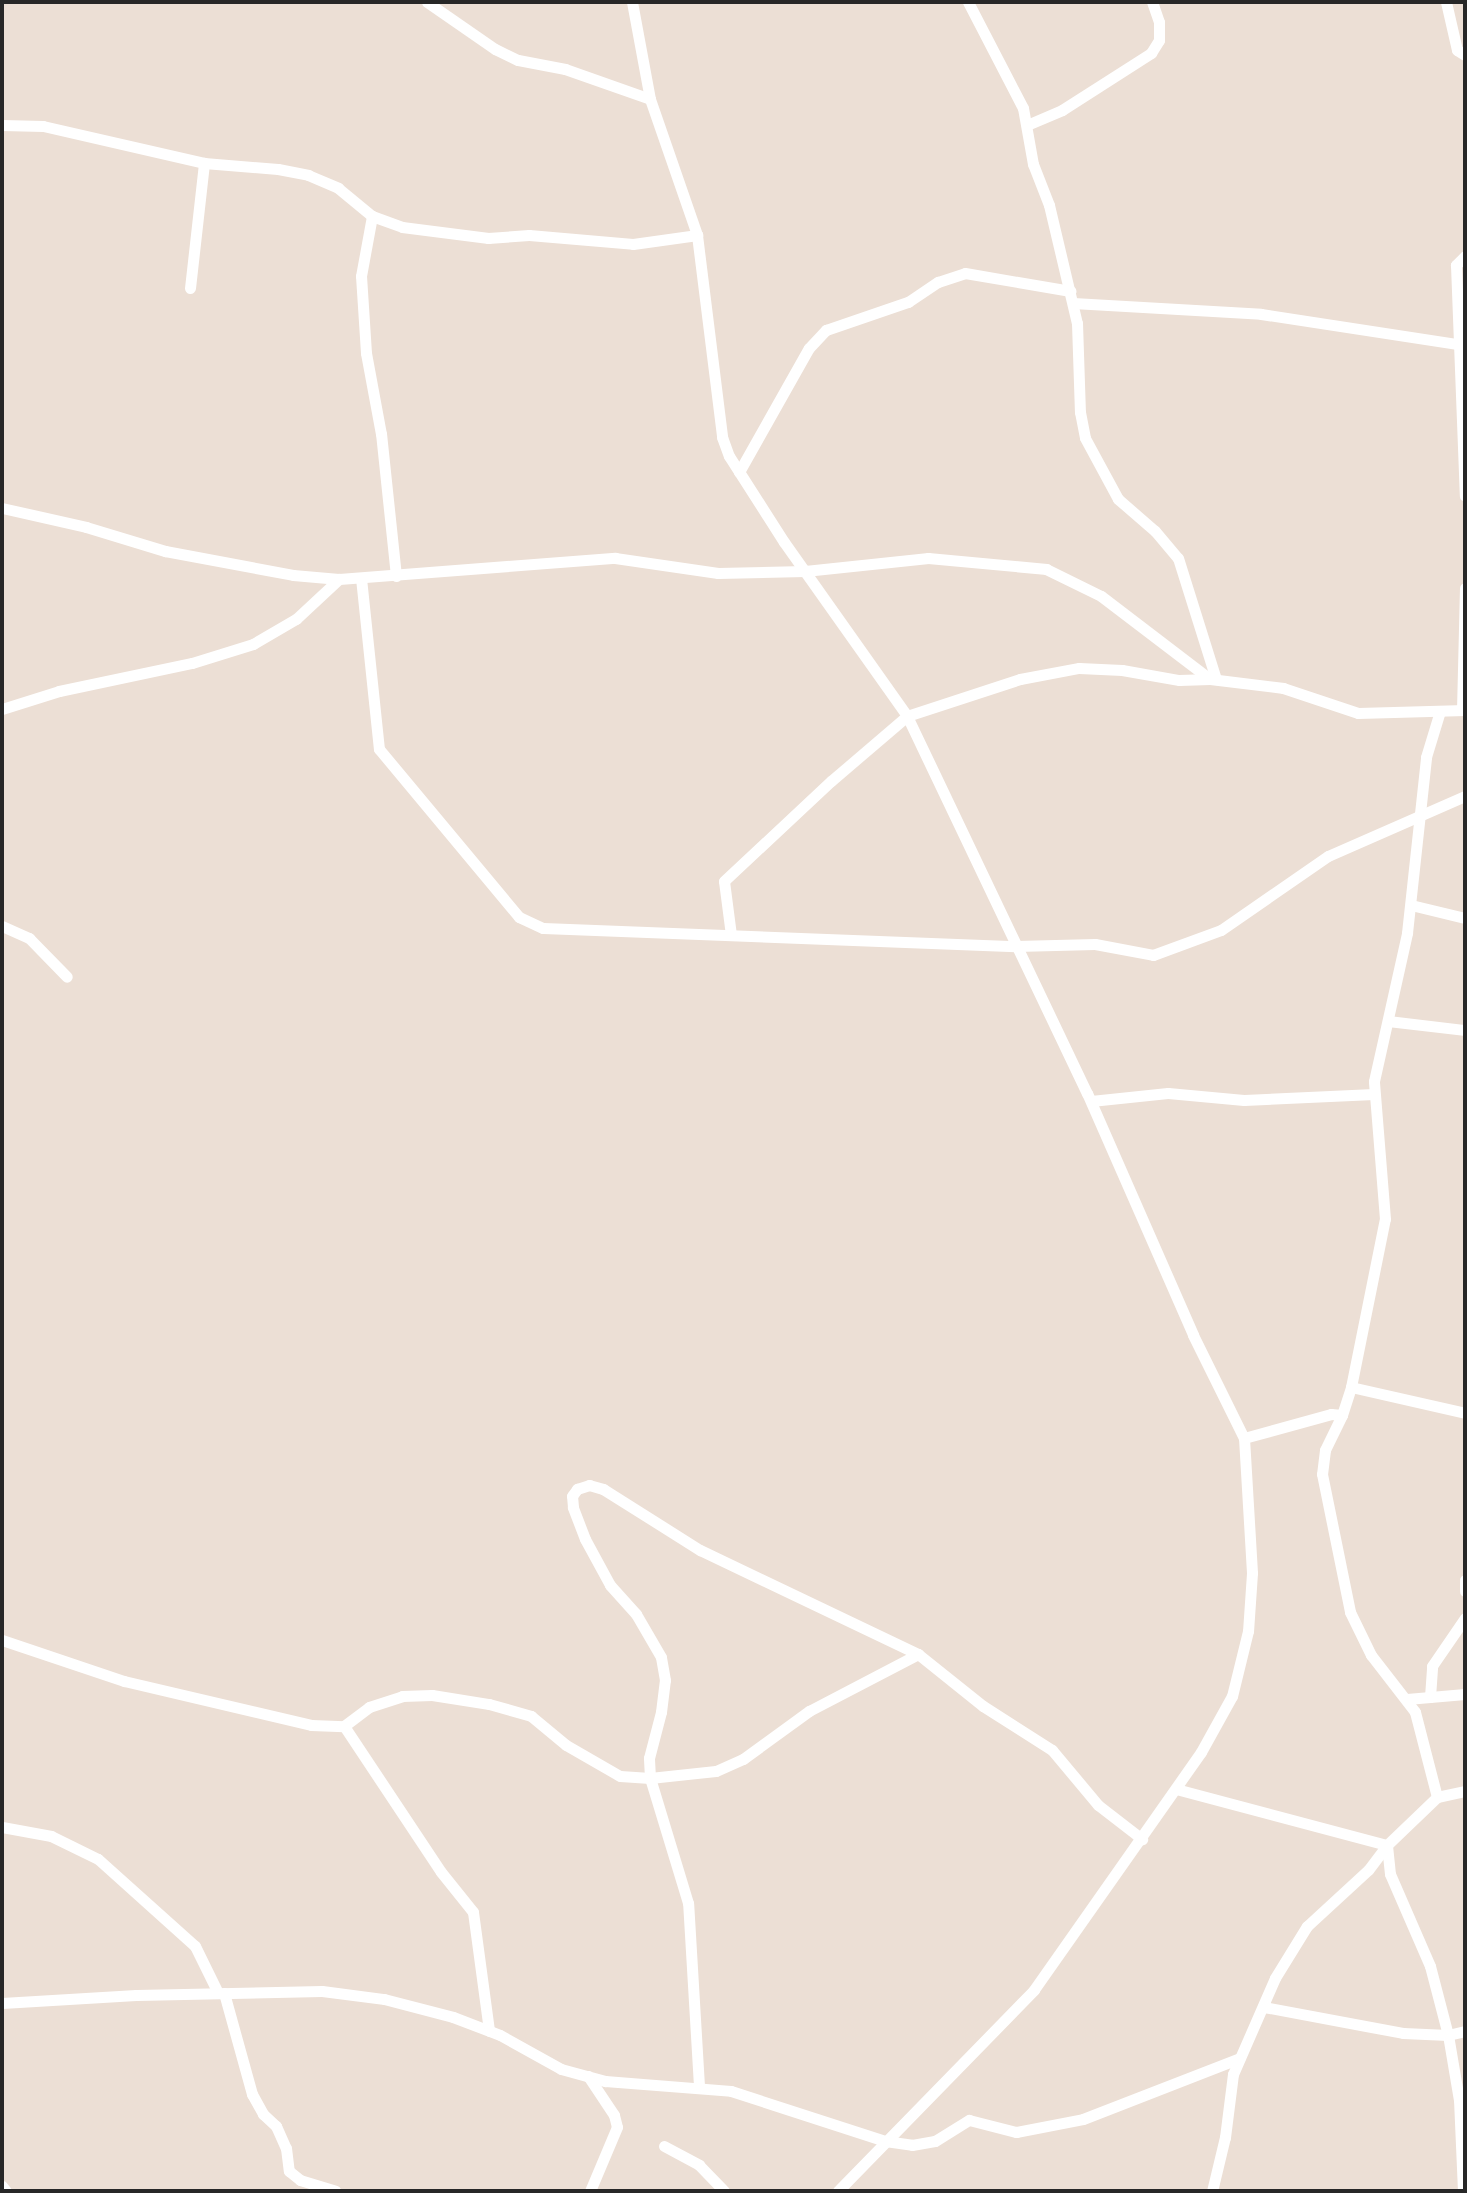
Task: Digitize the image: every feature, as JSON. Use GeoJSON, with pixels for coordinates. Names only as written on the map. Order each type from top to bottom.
{"type":"FeatureCollection","features":[{"type":"Feature","properties":{"kind":"street"},"geometry":{"type":"LineString","coordinates":[[427,2],[495,49],[518,60],[565,69],[650,99]]}},
{"type":"Feature","properties":{"kind":"street"},"geometry":{"type":"LineString","coordinates":[[632,2],[650,99],[697,235],[705,272],[722,437],[739,472],[907,716],[1091,1101],[1193,1335],[1244,1438],[1252,1573],[1248,1631],[1232,1696],[1176,1789],[1034,1990],[838,2191]]}},
{"type":"Feature","properties":{"kind":"street"},"geometry":{"type":"LineString","coordinates":[[968,2],[1023,108],[1033,164],[1049,205],[1071,297],[1085,438],[1118,499],[1155,531],[1178,558],[1213,679]]}},
{"type":"Feature","properties":{"kind":"street"},"geometry":{"type":"LineString","coordinates":[[1027,125],[1062,110],[1151,53],[1159,40],[1159,22],[1152,2]]}},
{"type":"Feature","properties":{"kind":"street"},"geometry":{"type":"LineString","coordinates":[[1446,2],[1457,50],[1465,55]]}},
{"type":"Feature","properties":{"kind":"street"},"geometry":{"type":"LineString","coordinates":[[2,125],[43,126],[204,163],[278,169],[308,175],[338,188],[372,216],[402,227],[488,238],[529,235],[633,244],[697,235]]}},
{"type":"Feature","properties":{"kind":"street"},"geometry":{"type":"LineString","coordinates":[[190,288],[204,163]]}},
{"type":"Feature","properties":{"kind":"street"},"geometry":{"type":"LineString","coordinates":[[372,216],[361,276],[366,353],[381,434],[396,576]]}},
{"type":"Feature","properties":{"kind":"street"},"geometry":{"type":"LineString","coordinates":[[1465,256],[1456,265],[1465,496]]}},
{"type":"Feature","properties":{"kind":"street"},"geometry":{"type":"LineString","coordinates":[[739,472],[809,348],[826,330],[908,302],[938,282],[965,273],[1071,297],[1261,314],[1458,344]]}},
{"type":"Feature","properties":{"kind":"street"},"geometry":{"type":"LineString","coordinates":[[2,508],[86,527],[165,551],[293,575],[339,579],[615,558],[718,573],[805,571],[928,558],[1046,569],[1101,596],[1213,679]]}},
{"type":"Feature","properties":{"kind":"street"},"geometry":{"type":"LineString","coordinates":[[361,578],[379,749],[519,917],[543,928],[1016,946],[1095,944],[1143,954],[1161,953],[1221,930],[1328,856],[1465,796]]}},
{"type":"Feature","properties":{"kind":"street"},"geometry":{"type":"LineString","coordinates":[[2,709],[59,691],[192,663],[253,644],[296,619],[339,579]]}},
{"type":"Feature","properties":{"kind":"street"},"geometry":{"type":"LineString","coordinates":[[731,935],[724,881],[831,781],[907,716],[1020,679],[1079,668],[1283,688],[1358,713],[1464,710],[1465,588]]}},
{"type":"Feature","properties":{"kind":"street"},"geometry":{"type":"LineString","coordinates":[[1437,1797],[1421,1728],[1407,1699],[1371,1655],[1350,1612],[1322,1474],[1325,1450],[1351,1387],[1385,1219],[1374,1094],[1411,905],[1426,757],[1440,711]]}},
{"type":"Feature","properties":{"kind":"street"},"geometry":{"type":"LineString","coordinates":[[1411,905],[1465,918]]}},
{"type":"Feature","properties":{"kind":"street"},"geometry":{"type":"LineString","coordinates":[[2,926],[29,938],[67,977]]}},
{"type":"Feature","properties":{"kind":"street"},"geometry":{"type":"LineString","coordinates":[[1388,1021],[1465,1030]]}},
{"type":"Feature","properties":{"kind":"street"},"geometry":{"type":"LineString","coordinates":[[1091,1101],[1168,1093],[1244,1100],[1374,1094]]}},
{"type":"Feature","properties":{"kind":"street"},"geometry":{"type":"LineString","coordinates":[[1351,1387],[1465,1413]]}},
{"type":"Feature","properties":{"kind":"street"},"geometry":{"type":"LineString","coordinates":[[1244,1438],[1331,1414],[1342,1415]]}},
{"type":"Feature","properties":{"kind":"street"},"geometry":{"type":"LineString","coordinates":[[699,2086],[688,1903],[650,1778],[649,1758],[661,1712],[665,1680],[661,1657],[636,1614],[610,1585],[585,1539],[573,1507],[572,1496],[577,1489],[589,1485],[603,1489],[700,1550],[918,1654],[983,1706],[1052,1750],[1098,1805],[1142,1839]]}},
{"type":"Feature","properties":{"kind":"street"},"geometry":{"type":"LineString","coordinates":[[1465,1580],[1465,1591]]}},
{"type":"Feature","properties":{"kind":"street"},"geometry":{"type":"LineString","coordinates":[[1430,1697],[1432,1666],[1465,1618]]}},
{"type":"Feature","properties":{"kind":"street"},"geometry":{"type":"LineString","coordinates":[[2,1640],[124,1681],[277,1719],[344,1726],[369,1707],[402,1696],[432,1695],[489,1704],[531,1716],[566,1745],[620,1776],[650,1778],[716,1771],[743,1759],[809,1711],[918,1654]]}},
{"type":"Feature","properties":{"kind":"street"},"geometry":{"type":"LineString","coordinates":[[1407,1699],[1465,1694]]}},
{"type":"Feature","properties":{"kind":"street"},"geometry":{"type":"LineString","coordinates":[[344,1726],[441,1872],[473,1912],[489,2031]]}},
{"type":"Feature","properties":{"kind":"street"},"geometry":{"type":"LineString","coordinates":[[1176,1789],[1387,1845]]}},
{"type":"Feature","properties":{"kind":"street"},"geometry":{"type":"LineString","coordinates":[[1212,2191],[1225,2137],[1233,2074],[1275,1978],[1307,1926],[1368,1870],[1387,1845],[1437,1797],[1465,1791]]}},
{"type":"Feature","properties":{"kind":"street"},"geometry":{"type":"LineString","coordinates":[[2,1827],[51,1836],[98,1859],[195,1946],[221,1993],[252,2094],[263,2114],[276,2126],[286,2148],[289,2171],[300,2180],[335,2191]]}},
{"type":"Feature","properties":{"kind":"street"},"geometry":{"type":"LineString","coordinates":[[1387,1845],[1390,1874],[1430,1966],[1448,2035],[1459,2100],[1463,2191]]}},
{"type":"Feature","properties":{"kind":"street"},"geometry":{"type":"LineString","coordinates":[[2,2003],[322,1991],[384,1999],[489,2031],[561,2069],[605,2081],[699,2086],[731,2091],[885,2141],[924,2145],[969,2120],[1008,2131],[1040,2130],[1107,2111],[1240,2058]]}},
{"type":"Feature","properties":{"kind":"street"},"geometry":{"type":"LineString","coordinates":[[1264,2007],[1403,2033],[1448,2035],[1465,2031]]}},
{"type":"Feature","properties":{"kind":"street"},"geometry":{"type":"LineString","coordinates":[[588,2076],[614,2115],[617,2127],[590,2191]]}},
{"type":"Feature","properties":{"kind":"street"},"geometry":{"type":"LineString","coordinates":[[664,2146],[699,2165],[724,2191]]}},
{"type":"Feature","properties":{"kind":"street"},"geometry":{"type":"LineString","coordinates":[[2,2186],[6,2191]]}}]}
